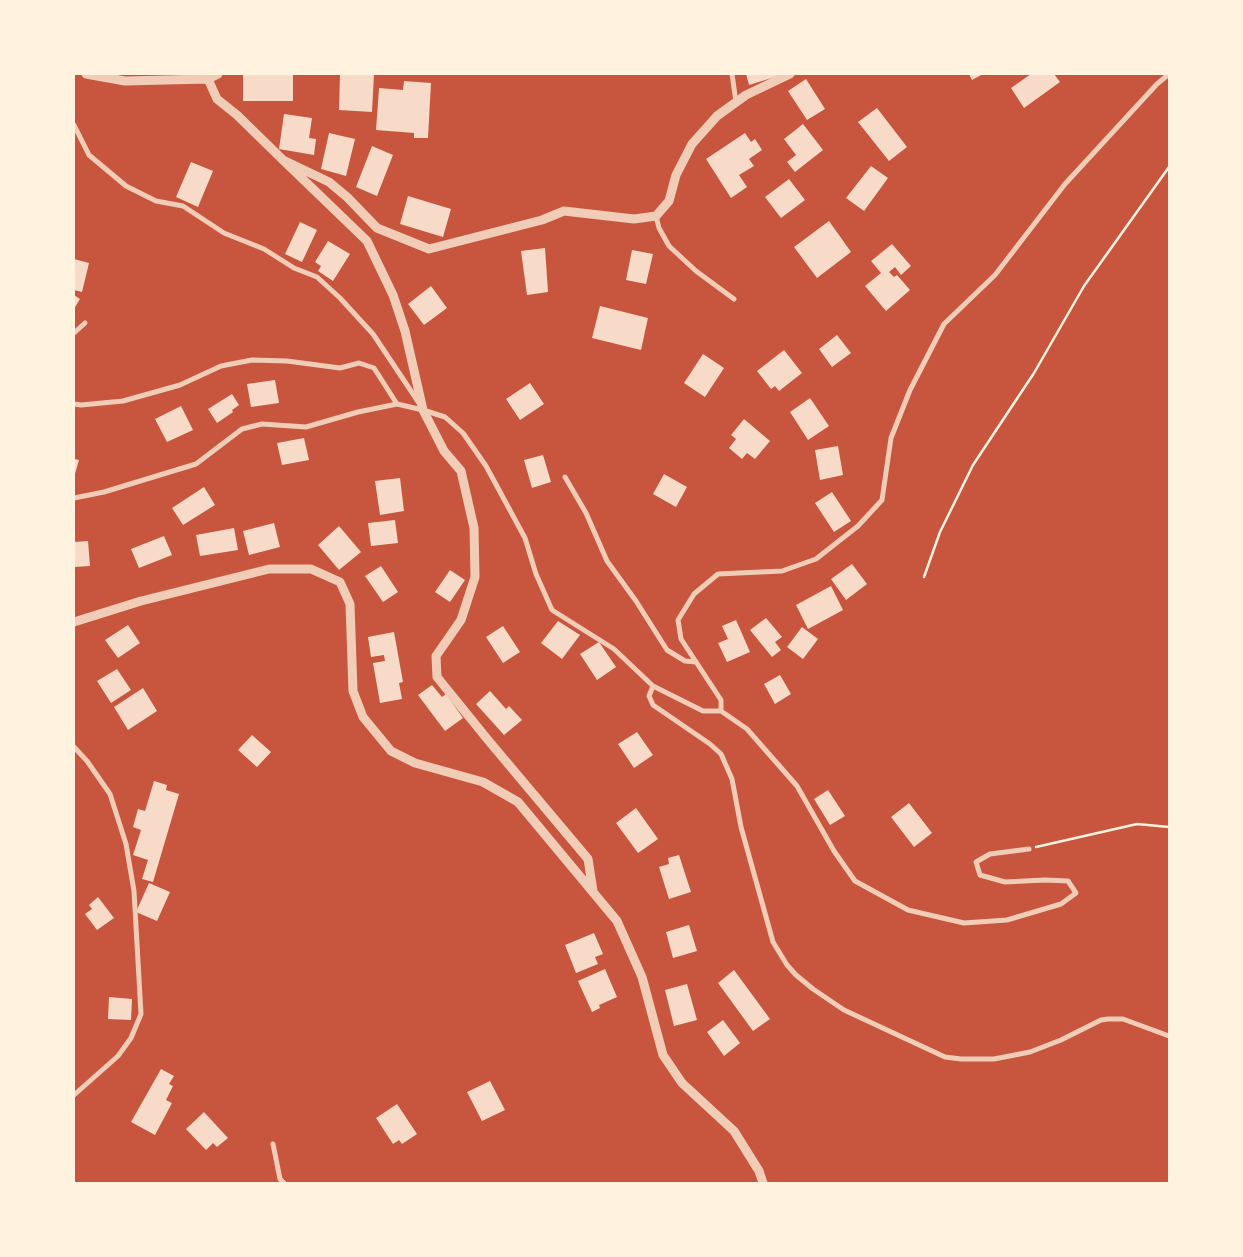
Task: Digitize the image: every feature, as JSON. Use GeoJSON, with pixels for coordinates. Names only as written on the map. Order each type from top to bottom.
{"type":"FeatureCollection","features":[{"type":"Feature","properties":{"kind":"street"},"geometry":{"type":"LineString","coordinates":[[86,74],[124,81],[208,79],[218,74]]}},
{"type":"Feature","properties":{"kind":"street"},"geometry":{"type":"LineString","coordinates":[[732,74],[736,102]]}},
{"type":"Feature","properties":{"kind":"street"},"geometry":{"type":"LineString","coordinates":[[283,160],[329,182],[378,228],[429,249],[542,220],[564,210],[634,219],[656,216],[669,201],[676,175],[692,144],[717,116],[746,96],[790,74]]}},
{"type":"Feature","properties":{"kind":"street"},"geometry":{"type":"LineString","coordinates":[[721,711],[721,700],[681,639],[678,620],[694,594],[718,574],[782,571],[816,558],[858,526],[882,500],[891,438],[910,390],[944,324],[995,275],[1064,184],[1157,84],[1169,74]]}},
{"type":"Feature","properties":{"kind":"street"},"geometry":{"type":"LineString","coordinates":[[208,79],[217,99],[237,115],[367,241],[393,295],[405,331],[423,410]]}},
{"type":"Feature","properties":{"kind":"street"},"geometry":{"type":"LineString","coordinates":[[74,125],[89,155],[126,186],[156,201],[182,206],[224,233],[264,249],[294,268],[317,277],[340,298],[373,334],[423,410],[444,451],[461,471],[474,528],[475,577],[461,620],[436,656],[437,677],[588,859],[594,894]]}},
{"type":"Feature","properties":{"kind":"street"},"geometry":{"type":"LineString","coordinates":[[656,216],[659,228],[669,246],[696,271],[734,299]]}},
{"type":"Feature","properties":{"kind":"street"},"geometry":{"type":"LineString","coordinates":[[74,333],[85,323]]}},
{"type":"Feature","properties":{"kind":"street"},"geometry":{"type":"LineString","coordinates":[[74,404],[81,405],[122,400],[180,385],[221,366],[252,360],[288,361],[340,368],[359,362],[374,368],[397,404]]}},
{"type":"Feature","properties":{"kind":"street"},"geometry":{"type":"LineString","coordinates":[[74,498],[104,492],[196,464],[242,429],[262,424],[306,427],[358,412],[397,404],[444,417],[462,433],[486,466],[525,538],[536,574],[552,610],[614,649],[653,686],[703,711],[721,711],[747,729],[798,786],[834,851],[855,881],[908,910],[964,923],[1007,920],[1061,904],[1076,893],[1068,881],[1005,882],[980,875],[976,862],[990,854],[1029,849]]}},
{"type":"Feature","properties":{"kind":"street"},"geometry":{"type":"LineString","coordinates":[[565,477],[586,513],[607,561],[668,650],[685,661],[696,662]]}},
{"type":"Feature","properties":{"kind":"street"},"geometry":{"type":"LineString","coordinates":[[74,622],[141,600],[269,569],[311,569],[340,582],[350,604],[353,691],[363,717],[391,751],[415,763],[483,782],[518,802],[617,921],[642,976],[663,1054],[682,1083],[734,1131],[763,1183]]}},
{"type":"Feature","properties":{"kind":"street"},"geometry":{"type":"LineString","coordinates":[[653,686],[649,696],[653,705],[710,744],[721,754],[732,779],[741,827],[774,942],[787,965],[813,989],[844,1010],[946,1056],[960,1059],[994,1059],[1030,1052],[1061,1040],[1101,1020],[1108,1019],[1130,1022],[1169,1036]]}},
{"type":"Feature","properties":{"kind":"street"},"geometry":{"type":"LineString","coordinates":[[74,747],[87,761],[110,794],[126,844],[134,891],[141,1014],[131,1038],[118,1056],[74,1095]]}},
{"type":"Feature","properties":{"kind":"street"},"geometry":{"type":"LineString","coordinates":[[272,1144],[280,1179],[284,1183]]}},
{"type":"Feature","properties":{"kind":"path"},"geometry":{"type":"LineString","coordinates":[[924,577],[940,532],[973,465],[1034,372],[1084,286],[1169,167]]}},
{"type":"Feature","properties":{"kind":"path"},"geometry":{"type":"LineString","coordinates":[[1029,849],[1137,824],[1169,827]]}},
{"type":"Feature","properties":{"kind":"building"},"geometry":{"type":"Polygon","coordinates":[[[243,74],[293,74],[293,101],[243,101],[243,74]]]}},
{"type":"Feature","properties":{"kind":"building"},"geometry":{"type":"Polygon","coordinates":[[[340,74],[374,74],[372,112],[339,110],[340,74]]]}},
{"type":"Feature","properties":{"kind":"building"},"geometry":{"type":"Polygon","coordinates":[[[746,74],[777,74],[778,76],[749,85],[746,74]]]}},
{"type":"Feature","properties":{"kind":"building"},"geometry":{"type":"Polygon","coordinates":[[[969,74],[983,74],[972,80],[969,74]]]}},
{"type":"Feature","properties":{"kind":"building"},"geometry":{"type":"Polygon","coordinates":[[[1031,74],[1054,74],[1060,82],[1024,108],[1011,88],[1031,74]]]}},
{"type":"Feature","properties":{"kind":"building"},"geometry":{"type":"Polygon","coordinates":[[[806,79],[825,109],[807,120],[788,91],[806,79]]]}},
{"type":"Feature","properties":{"kind":"building"},"geometry":{"type":"Polygon","coordinates":[[[404,81],[431,83],[428,138],[414,138],[414,133],[376,130],[379,88],[403,90],[404,81]]]}},
{"type":"Feature","properties":{"kind":"building"},"geometry":{"type":"Polygon","coordinates":[[[877,108],[907,147],[889,161],[858,122],[877,108]]]}},
{"type":"Feature","properties":{"kind":"building"},"geometry":{"type":"Polygon","coordinates":[[[284,114],[312,118],[309,138],[316,139],[314,155],[279,149],[284,114]]]}},
{"type":"Feature","properties":{"kind":"building"},"geometry":{"type":"Polygon","coordinates":[[[803,124],[823,150],[795,172],[787,162],[796,155],[784,139],[803,124]]]}},
{"type":"Feature","properties":{"kind":"building"},"geometry":{"type":"Polygon","coordinates":[[[329,133],[355,139],[346,176],[321,169],[329,133]]]}},
{"type":"Feature","properties":{"kind":"building"},"geometry":{"type":"Polygon","coordinates":[[[745,133],[751,142],[755,139],[762,150],[749,159],[754,166],[739,175],[747,187],[731,198],[706,159],[745,133]]]}},
{"type":"Feature","properties":{"kind":"building"},"geometry":{"type":"Polygon","coordinates":[[[372,146],[393,155],[377,196],[356,187],[372,146]]]}},
{"type":"Feature","properties":{"kind":"building"},"geometry":{"type":"Polygon","coordinates":[[[191,162],[213,171],[198,207],[176,197],[191,162]]]}},
{"type":"Feature","properties":{"kind":"building"},"geometry":{"type":"Polygon","coordinates":[[[871,166],[888,178],[864,211],[846,198],[871,166]]]}},
{"type":"Feature","properties":{"kind":"building"},"geometry":{"type":"Polygon","coordinates":[[[789,179],[805,200],[781,218],[765,197],[789,179]]]}},
{"type":"Feature","properties":{"kind":"building"},"geometry":{"type":"Polygon","coordinates":[[[408,196],[451,209],[443,237],[400,224],[408,196]]]}},
{"type":"Feature","properties":{"kind":"building"},"geometry":{"type":"Polygon","coordinates":[[[829,221],[851,252],[817,278],[794,247],[829,221]]]}},
{"type":"Feature","properties":{"kind":"building"},"geometry":{"type":"Polygon","coordinates":[[[300,222],[317,230],[302,262],[285,254],[300,222]]]}},
{"type":"Feature","properties":{"kind":"building"},"geometry":{"type":"Polygon","coordinates":[[[328,241],[350,254],[333,281],[318,271],[321,266],[315,262],[328,241]]]}},
{"type":"Feature","properties":{"kind":"building"},"geometry":{"type":"Polygon","coordinates":[[[892,244],[911,266],[901,275],[895,267],[889,272],[894,277],[897,275],[910,290],[886,311],[865,286],[881,273],[871,261],[892,244]]]}},
{"type":"Feature","properties":{"kind":"building"},"geometry":{"type":"Polygon","coordinates":[[[545,248],[548,292],[527,295],[521,251],[545,248]]]}},
{"type":"Feature","properties":{"kind":"building"},"geometry":{"type":"Polygon","coordinates":[[[632,250],[653,254],[646,284],[626,280],[632,250]]]}},
{"type":"Feature","properties":{"kind":"building"},"geometry":{"type":"Polygon","coordinates":[[[74,259],[89,263],[82,292],[74,290],[74,259]]]}},
{"type":"Feature","properties":{"kind":"building"},"geometry":{"type":"Polygon","coordinates":[[[431,286],[447,308],[424,325],[408,304],[431,286]]]}},
{"type":"Feature","properties":{"kind":"building"},"geometry":{"type":"Polygon","coordinates":[[[74,295],[80,299],[74,309],[74,295]]]}},
{"type":"Feature","properties":{"kind":"building"},"geometry":{"type":"Polygon","coordinates":[[[600,306],[648,318],[641,350],[592,338],[600,306]]]}},
{"type":"Feature","properties":{"kind":"building"},"geometry":{"type":"Polygon","coordinates":[[[837,335],[851,353],[832,367],[819,349],[837,335]]]}},
{"type":"Feature","properties":{"kind":"building"},"geometry":{"type":"Polygon","coordinates":[[[784,350],[802,373],[779,391],[775,386],[771,389],[757,371],[784,350]]]}},
{"type":"Feature","properties":{"kind":"building"},"geometry":{"type":"Polygon","coordinates":[[[703,354],[724,368],[705,397],[684,383],[703,354]]]}},
{"type":"Feature","properties":{"kind":"building"},"geometry":{"type":"Polygon","coordinates":[[[275,380],[279,403],[251,407],[247,384],[275,380]]]}},
{"type":"Feature","properties":{"kind":"building"},"geometry":{"type":"Polygon","coordinates":[[[530,383],[544,404],[520,420],[506,399],[530,383]]]}},
{"type":"Feature","properties":{"kind":"building"},"geometry":{"type":"Polygon","coordinates":[[[232,394],[239,405],[232,410],[233,412],[217,423],[208,409],[232,394]]]}},
{"type":"Feature","properties":{"kind":"building"},"geometry":{"type":"Polygon","coordinates":[[[810,398],[829,426],[808,440],[790,412],[810,398]]]}},
{"type":"Feature","properties":{"kind":"building"},"geometry":{"type":"Polygon","coordinates":[[[181,406],[193,430],[167,442],[155,419],[181,406]]]}},
{"type":"Feature","properties":{"kind":"building"},"geometry":{"type":"Polygon","coordinates":[[[744,419],[770,441],[755,459],[747,453],[742,459],[729,448],[736,439],[731,435],[744,419]]]}},
{"type":"Feature","properties":{"kind":"building"},"geometry":{"type":"Polygon","coordinates":[[[304,438],[309,460],[282,465],[277,443],[304,438]]]}},
{"type":"Feature","properties":{"kind":"building"},"geometry":{"type":"Polygon","coordinates":[[[838,446],[843,475],[820,480],[815,450],[838,446]]]}},
{"type":"Feature","properties":{"kind":"building"},"geometry":{"type":"Polygon","coordinates":[[[543,455],[551,482],[532,488],[524,460],[543,455]]]}},
{"type":"Feature","properties":{"kind":"building"},"geometry":{"type":"Polygon","coordinates":[[[74,459],[79,460],[74,477],[74,459]]]}},
{"type":"Feature","properties":{"kind":"building"},"geometry":{"type":"Polygon","coordinates":[[[664,474],[687,487],[676,507],[653,494],[664,474]]]}},
{"type":"Feature","properties":{"kind":"building"},"geometry":{"type":"Polygon","coordinates":[[[400,478],[404,511],[380,515],[375,481],[400,478]]]}},
{"type":"Feature","properties":{"kind":"building"},"geometry":{"type":"Polygon","coordinates":[[[204,487],[215,505],[183,525],[172,508],[204,487]]]}},
{"type":"Feature","properties":{"kind":"building"},"geometry":{"type":"Polygon","coordinates":[[[832,492],[851,521],[834,532],[815,503],[832,492]]]}},
{"type":"Feature","properties":{"kind":"building"},"geometry":{"type":"Polygon","coordinates":[[[395,520],[398,543],[371,546],[368,523],[395,520]]]}},
{"type":"Feature","properties":{"kind":"building"},"geometry":{"type":"Polygon","coordinates":[[[274,523],[280,547],[249,555],[243,531],[274,523]]]}},
{"type":"Feature","properties":{"kind":"building"},"geometry":{"type":"Polygon","coordinates":[[[339,526],[361,552],[339,570],[318,545],[339,526]]]}},
{"type":"Feature","properties":{"kind":"building"},"geometry":{"type":"Polygon","coordinates":[[[234,528],[238,550],[200,556],[196,535],[234,528]]]}},
{"type":"Feature","properties":{"kind":"building"},"geometry":{"type":"Polygon","coordinates":[[[164,536],[172,555],[139,568],[131,549],[164,536]]]}},
{"type":"Feature","properties":{"kind":"building"},"geometry":{"type":"Polygon","coordinates":[[[88,541],[90,566],[74,567],[74,542],[88,541]]]}},
{"type":"Feature","properties":{"kind":"building"},"geometry":{"type":"Polygon","coordinates":[[[852,564],[867,584],[846,600],[831,579],[852,564]]]}},
{"type":"Feature","properties":{"kind":"building"},"geometry":{"type":"Polygon","coordinates":[[[381,566],[398,592],[383,602],[365,576],[381,566]]]}},
{"type":"Feature","properties":{"kind":"building"},"geometry":{"type":"Polygon","coordinates":[[[450,570],[465,580],[450,602],[435,592],[450,570]]]}},
{"type":"Feature","properties":{"kind":"building"},"geometry":{"type":"Polygon","coordinates":[[[831,586],[843,610],[808,629],[796,605],[831,586]]]}},
{"type":"Feature","properties":{"kind":"building"},"geometry":{"type":"Polygon","coordinates":[[[766,618],[782,637],[775,642],[781,650],[772,657],[750,630],[766,618]]]}},
{"type":"Feature","properties":{"kind":"building"},"geometry":{"type":"Polygon","coordinates":[[[736,620],[750,652],[727,662],[718,643],[728,639],[722,626],[736,620]]]}},
{"type":"Feature","properties":{"kind":"building"},"geometry":{"type":"Polygon","coordinates":[[[558,621],[580,635],[562,659],[541,643],[558,621]]]}},
{"type":"Feature","properties":{"kind":"building"},"geometry":{"type":"Polygon","coordinates":[[[128,625],[140,643],[118,658],[105,640],[128,625]]]}},
{"type":"Feature","properties":{"kind":"building"},"geometry":{"type":"Polygon","coordinates":[[[503,626],[520,652],[503,663],[486,637],[503,626]]]}},
{"type":"Feature","properties":{"kind":"building"},"geometry":{"type":"Polygon","coordinates":[[[802,627],[818,639],[803,659],[787,647],[802,627]]]}},
{"type":"Feature","properties":{"kind":"building"},"geometry":{"type":"Polygon","coordinates":[[[394,632],[403,682],[399,683],[402,699],[380,703],[373,663],[385,661],[384,655],[371,657],[368,637],[394,632]]]}},
{"type":"Feature","properties":{"kind":"building"},"geometry":{"type":"Polygon","coordinates":[[[599,642],[616,667],[597,680],[580,654],[599,642]]]}},
{"type":"Feature","properties":{"kind":"building"},"geometry":{"type":"Polygon","coordinates":[[[117,669],[131,690],[111,703],[97,681],[117,669]]]}},
{"type":"Feature","properties":{"kind":"building"},"geometry":{"type":"Polygon","coordinates":[[[780,675],[791,694],[775,704],[764,684],[780,675]]]}},
{"type":"Feature","properties":{"kind":"building"},"geometry":{"type":"Polygon","coordinates":[[[432,685],[442,697],[446,694],[463,718],[445,731],[418,695],[432,685]]]}},
{"type":"Feature","properties":{"kind":"building"},"geometry":{"type":"Polygon","coordinates":[[[143,688],[157,711],[128,730],[114,707],[143,688]]]}},
{"type":"Feature","properties":{"kind":"building"},"geometry":{"type":"Polygon","coordinates":[[[490,691],[506,709],[509,706],[522,720],[504,735],[476,704],[490,691]]]}},
{"type":"Feature","properties":{"kind":"building"},"geometry":{"type":"Polygon","coordinates":[[[637,732],[653,755],[634,768],[618,744],[637,732]]]}},
{"type":"Feature","properties":{"kind":"building"},"geometry":{"type":"Polygon","coordinates":[[[252,735],[271,752],[257,767],[238,750],[252,735]]]}},
{"type":"Feature","properties":{"kind":"building"},"geometry":{"type":"Polygon","coordinates":[[[154,781],[167,785],[166,790],[179,794],[153,882],[142,879],[148,860],[133,855],[141,830],[133,827],[138,809],[145,811],[154,781]]]}},
{"type":"Feature","properties":{"kind":"building"},"geometry":{"type":"Polygon","coordinates":[[[828,790],[845,816],[830,825],[814,799],[828,790]]]}},
{"type":"Feature","properties":{"kind":"building"},"geometry":{"type":"Polygon","coordinates":[[[909,803],[932,833],[914,847],[891,817],[909,803]]]}},
{"type":"Feature","properties":{"kind":"building"},"geometry":{"type":"Polygon","coordinates":[[[636,808],[658,839],[638,853],[616,823],[636,808]]]}},
{"type":"Feature","properties":{"kind":"building"},"geometry":{"type":"Polygon","coordinates":[[[679,855],[691,892],[669,899],[659,867],[669,864],[668,858],[679,855]]]}},
{"type":"Feature","properties":{"kind":"building"},"geometry":{"type":"Polygon","coordinates":[[[149,883],[170,892],[157,921],[136,912],[149,883]]]}},
{"type":"Feature","properties":{"kind":"building"},"geometry":{"type":"Polygon","coordinates":[[[98,897],[114,918],[97,930],[85,914],[92,909],[89,905],[98,897]]]}},
{"type":"Feature","properties":{"kind":"building"},"geometry":{"type":"Polygon","coordinates":[[[689,925],[697,951],[673,958],[666,932],[689,925]]]}},
{"type":"Feature","properties":{"kind":"building"},"geometry":{"type":"Polygon","coordinates":[[[594,933],[603,954],[595,957],[598,964],[576,973],[565,945],[594,933]]]}},
{"type":"Feature","properties":{"kind":"building"},"geometry":{"type":"Polygon","coordinates":[[[605,969],[617,997],[599,1005],[600,1008],[592,1012],[578,981],[605,969]]]}},
{"type":"Feature","properties":{"kind":"building"},"geometry":{"type":"Polygon","coordinates":[[[734,970],[770,1019],[753,1031],[718,983],[734,970]]]}},
{"type":"Feature","properties":{"kind":"building"},"geometry":{"type":"Polygon","coordinates":[[[687,984],[697,1020],[674,1026],[665,990],[687,984]]]}},
{"type":"Feature","properties":{"kind":"building"},"geometry":{"type":"Polygon","coordinates":[[[109,997],[132,999],[131,1020],[108,1019],[109,997]]]}},
{"type":"Feature","properties":{"kind":"building"},"geometry":{"type":"Polygon","coordinates":[[[723,1020],[740,1043],[724,1056],[707,1032],[723,1020]]]}},
{"type":"Feature","properties":{"kind":"building"},"geometry":{"type":"Polygon","coordinates":[[[161,1069],[174,1076],[169,1084],[173,1086],[166,1100],[172,1103],[155,1135],[131,1122],[161,1069]]]}},
{"type":"Feature","properties":{"kind":"building"},"geometry":{"type":"Polygon","coordinates":[[[490,1081],[505,1110],[482,1121],[467,1092],[490,1081]]]}},
{"type":"Feature","properties":{"kind":"building"},"geometry":{"type":"Polygon","coordinates":[[[397,1104],[417,1134],[402,1144],[399,1140],[393,1144],[376,1118],[397,1104]]]}},
{"type":"Feature","properties":{"kind":"building"},"geometry":{"type":"Polygon","coordinates":[[[204,1112],[228,1138],[217,1147],[213,1143],[206,1150],[186,1129],[204,1112]]]}}]}
